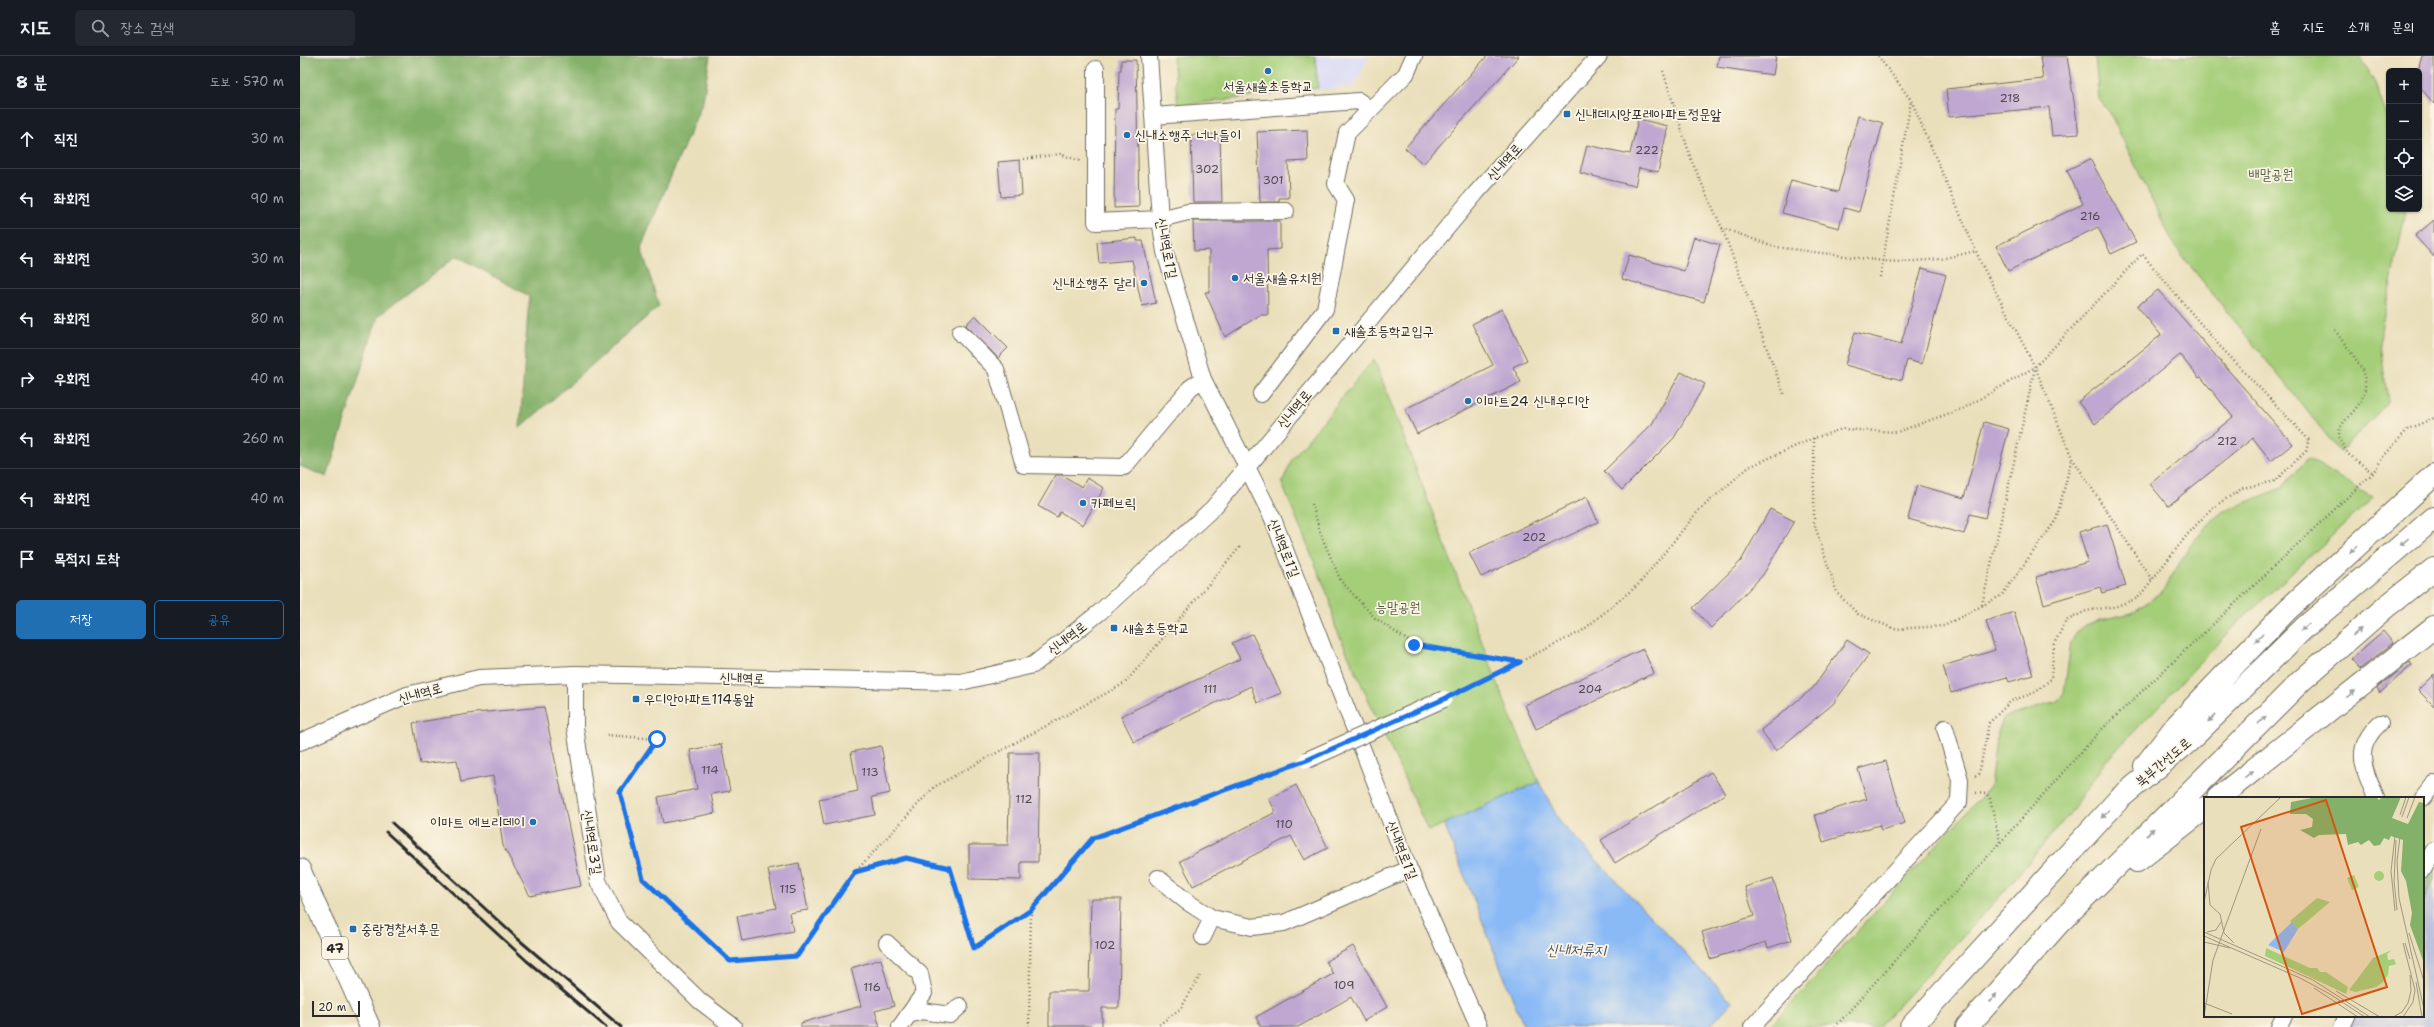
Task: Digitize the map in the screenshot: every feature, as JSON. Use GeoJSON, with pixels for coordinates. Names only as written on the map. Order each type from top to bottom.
{"type":"FeatureCollection","features":[{"type":"Feature","properties":{"kind":"highway"},"geometry":{"type":"LineString","coordinates":[[2120,798],[2176,726],[2286,610],[2434,475]]}},
{"type":"Feature","properties":{"kind":"highway","name":"북부간선도로"},"geometry":{"type":"LineString","coordinates":[[1911,1027],[2120,798],[2189,741],[2304,628],[2434,518]]}},
{"type":"Feature","properties":{"kind":"highway"},"geometry":{"type":"LineString","coordinates":[[1968,1027],[2058,924],[2301,681],[2387,606],[2434,569]]}},
{"type":"Feature","properties":{"kind":"highway"},"geometry":{"type":"LineString","coordinates":[[2387,606],[2434,574]]}},
{"type":"Feature","properties":{"kind":"highway"},"geometry":{"type":"LineString","coordinates":[[2219,797],[2434,627]]}},
{"type":"Feature","properties":{"kind":"highway"},"geometry":{"type":"LineString","coordinates":[[2058,924],[2204,809]]}},
{"type":"Feature","properties":{"kind":"main road","name":"47"},"geometry":{"type":"LineString","coordinates":[[300,869],[370,1027]]}},
{"type":"Feature","properties":{"kind":"street","name":"신내역로1길"},"geometry":{"type":"LineString","coordinates":[[1149,56],[1160,219],[1164,252],[1203,379],[1273,519],[1408,869],[1479,1027]]}},
{"type":"Feature","properties":{"kind":"street"},"geometry":{"type":"LineString","coordinates":[[1261,394],[1325,309],[1346,200],[1336,184],[1347,133],[1406,74],[1414,56]]}},
{"type":"Feature","properties":{"kind":"street","name":"신내역로"},"geometry":{"type":"LineString","coordinates":[[300,742],[407,695],[479,678],[575,674],[961,682],[1033,665],[1100,612],[1213,508],[1476,193],[1599,56]]}},
{"type":"Feature","properties":{"kind":"street"},"geometry":{"type":"LineString","coordinates":[[1096,69],[1096,222],[1160,219],[1188,212],[1286,211]]}},
{"type":"Feature","properties":{"kind":"street"},"geometry":{"type":"LineString","coordinates":[[1153,116],[1359,101],[1370,110]]}},
{"type":"Feature","properties":{"kind":"street"},"geometry":{"type":"LineString","coordinates":[[960,332],[996,369],[1024,465],[1124,467],[1190,388],[1203,379]]}},
{"type":"Feature","properties":{"kind":"street","name":"신내역로3길"},"geometry":{"type":"LineString","coordinates":[[575,674],[575,727],[598,881],[619,922],[700,1001],[734,1027]]}},
{"type":"Feature","properties":{"kind":"street"},"geometry":{"type":"LineString","coordinates":[[1307,760],[1444,699]]}},
{"type":"Feature","properties":{"kind":"street"},"geometry":{"type":"LineString","coordinates":[[2376,797],[2363,765],[2362,752],[2367,737],[2380,723]]}},
{"type":"Feature","properties":{"kind":"street"},"geometry":{"type":"LineString","coordinates":[[1753,1026],[1959,802],[1960,780],[1945,728]]}},
{"type":"Feature","properties":{"kind":"street"},"geometry":{"type":"LineString","coordinates":[[2424,797],[2434,784]]}},
{"type":"Feature","properties":{"kind":"street"},"geometry":{"type":"LineString","coordinates":[[2424,868],[2434,850]]}},
{"type":"Feature","properties":{"kind":"street"},"geometry":{"type":"LineString","coordinates":[[1158,878],[1186,901],[1212,918],[1252,927],[1284,923],[1408,869]]}},
{"type":"Feature","properties":{"kind":"street"},"geometry":{"type":"LineString","coordinates":[[1203,937],[1212,918]]}},
{"type":"Feature","properties":{"kind":"street"},"geometry":{"type":"LineString","coordinates":[[887,943],[920,974],[924,993],[904,1021]]}},
{"type":"Feature","properties":{"kind":"street"},"geometry":{"type":"LineString","coordinates":[[904,1021],[922,1011],[950,1015],[960,1006]]}},
{"type":"Feature","properties":{"kind":"street"},"geometry":{"type":"LineString","coordinates":[[2279,1027],[2284,1017]]}},
{"type":"Feature","properties":{"kind":"street"},"geometry":{"type":"LineString","coordinates":[[2342,1027],[2347,1017]]}},
{"type":"Feature","properties":{"kind":"path"},"geometry":{"type":"LineString","coordinates":[[1878,56],[1911,100],[1976,250],[2035,367],[2072,458],[2152,580]]}},
{"type":"Feature","properties":{"kind":"path"},"geometry":{"type":"LineString","coordinates":[[1663,71],[1692,162],[1722,228],[1784,394]]}},
{"type":"Feature","properties":{"kind":"path"},"geometry":{"type":"LineString","coordinates":[[1880,277],[1911,100]]}},
{"type":"Feature","properties":{"kind":"path"},"geometry":{"type":"LineString","coordinates":[[1024,159],[1060,154],[1096,166]]}},
{"type":"Feature","properties":{"kind":"path"},"geometry":{"type":"LineString","coordinates":[[1722,228],[1776,247],[1883,261],[1901,262],[1942,259],[1976,250]]}},
{"type":"Feature","properties":{"kind":"path"},"geometry":{"type":"LineString","coordinates":[[1444,699],[1582,630],[1639,584],[1699,510],[1749,467],[1814,438],[1842,429],[1897,432],[1964,408],[2035,367],[2142,254],[2216,342],[2309,440],[2306,451],[2275,481],[2243,488],[2212,508],[2187,535],[2138,598],[2117,606],[2086,611],[2066,622],[2054,644],[2051,679],[2036,692],[2011,701],[1989,724],[1979,774],[1960,780]]}},
{"type":"Feature","properties":{"kind":"path"},"geometry":{"type":"LineString","coordinates":[[2334,330],[2363,373],[2366,391],[2360,404],[2341,424],[2339,439],[2348,454],[2373,473]]}},
{"type":"Feature","properties":{"kind":"path"},"geometry":{"type":"LineString","coordinates":[[1982,606],[2035,367]]}},
{"type":"Feature","properties":{"kind":"path"},"geometry":{"type":"LineString","coordinates":[[1835,1027],[2100,731],[2373,473],[2383,457],[2408,429],[2434,418]]}},
{"type":"Feature","properties":{"kind":"path"},"geometry":{"type":"LineString","coordinates":[[1814,438],[1814,523],[1837,592],[1858,614],[1895,629],[1944,626],[2002,594],[2056,520],[2072,458]]}},
{"type":"Feature","properties":{"kind":"path"},"geometry":{"type":"LineString","coordinates":[[1312,504],[1321,535],[1341,581],[1375,618],[1414,645],[1520,662]]}},
{"type":"Feature","properties":{"kind":"path"},"geometry":{"type":"LineString","coordinates":[[607,735],[657,739],[620,792],[643,879],[730,961],[797,956],[855,872],[934,787],[1126,683],[1240,547]]}},
{"type":"Feature","properties":{"kind":"path"},"geometry":{"type":"LineString","coordinates":[[855,872],[906,858],[950,868],[974,948],[1031,910],[1093,838],[1307,760]]}},
{"type":"Feature","properties":{"kind":"path"},"geometry":{"type":"LineString","coordinates":[[1976,793],[1988,794],[2000,842]]}},
{"type":"Feature","properties":{"kind":"path"},"geometry":{"type":"LineString","coordinates":[[1029,1027],[1031,910]]}},
{"type":"Feature","properties":{"kind":"path"},"geometry":{"type":"LineString","coordinates":[[1156,1027],[1181,1008],[1200,976]]}},
{"type":"Feature","properties":{"kind":"shaded area","name":"서울새솔초등학교"},"geometry":{"type":"Polygon","coordinates":[[[1173,56],[1369,56],[1354,86],[1178,106],[1173,56]]]}},
{"type":"Feature","properties":{"kind":"shaded area"},"geometry":{"type":"Polygon","coordinates":[[[2434,846],[2434,1027],[2334,1027],[2338,1017],[2424,1017],[2424,863],[2434,846]]]}},
{"type":"Feature","properties":{"kind":"green space"},"geometry":{"type":"Polygon","coordinates":[[[300,56],[710,56],[703,101],[641,247],[659,306],[520,428],[529,296],[457,256],[378,316],[327,477],[300,466],[300,56]]]}},
{"type":"Feature","properties":{"kind":"green space","name":"서울새솔초등학교"},"geometry":{"type":"Polygon","coordinates":[[[1173,56],[1315,56],[1318,88],[1178,106],[1173,56]]]}},
{"type":"Feature","properties":{"kind":"green space","name":"배말공원"},"geometry":{"type":"Polygon","coordinates":[[[2095,56],[2359,56],[2375,83],[2386,114],[2386,212],[2406,212],[2381,330],[2380,344],[2388,402],[2340,452],[2175,247],[2110,113],[2099,99],[2095,56]]]}},
{"type":"Feature","properties":{"kind":"green space","name":"능말공원"},"geometry":{"type":"Polygon","coordinates":[[[1374,359],[1509,713],[1539,782],[1428,831],[1335,626],[1330,600],[1282,484],[1292,459],[1374,359]]]}},
{"type":"Feature","properties":{"kind":"green space"},"geometry":{"type":"Polygon","coordinates":[[[2308,458],[2373,498],[2238,623],[2105,762],[2070,813],[2002,894],[1878,1027],[1769,1027],[1990,787],[1996,739],[2003,718],[2056,702],[2064,694],[2071,642],[2078,631],[2086,625],[2100,620],[2132,613],[2162,592],[2192,543],[2211,522],[2222,512],[2282,488],[2308,458]]]}},
{"type":"Feature","properties":{"kind":"green space"},"geometry":{"type":"Polygon","coordinates":[[[2434,867],[2434,881],[2424,899],[2424,886],[2434,867]]]}},
{"type":"Feature","properties":{"kind":"water","name":"신내저류지"},"geometry":{"type":"Polygon","coordinates":[[[1539,782],[1560,822],[1732,1002],[1709,1027],[1524,1027],[1444,824],[1539,782]]]}},
{"type":"Feature","properties":{"kind":"building"},"geometry":{"type":"Polygon","coordinates":[[[1487,56],[1519,56],[1423,164],[1405,148],[1487,56]]]}},
{"type":"Feature","properties":{"kind":"building"},"geometry":{"type":"Polygon","coordinates":[[[1719,56],[1776,56],[1773,75],[1717,67],[1719,56]]]}},
{"type":"Feature","properties":{"kind":"building"},"geometry":{"type":"Polygon","coordinates":[[[2040,56],[2067,56],[2079,134],[2052,136],[2049,107],[1949,117],[1946,89],[2043,79],[2040,56]]]}},
{"type":"Feature","properties":{"kind":"building"},"geometry":{"type":"Polygon","coordinates":[[[2422,56],[2434,56],[2434,104],[2422,89],[2422,68],[2419,67],[2422,56]]]}},
{"type":"Feature","properties":{"kind":"building","name":"신내소행주 너나들이"},"geometry":{"type":"Polygon","coordinates":[[[1121,60],[1136,60],[1139,207],[1114,208],[1115,109],[1118,109],[1119,70],[1121,70],[1121,60]]]}},
{"type":"Feature","properties":{"kind":"building"},"geometry":{"type":"Polygon","coordinates":[[[1858,116],[1883,123],[1859,212],[1844,208],[1839,228],[1782,213],[1791,180],[1838,192],[1858,116]]]}},
{"type":"Feature","properties":{"kind":"building"},"geometry":{"type":"Polygon","coordinates":[[[1638,119],[1668,126],[1658,172],[1639,168],[1635,186],[1580,173],[1587,145],[1630,154],[1638,119]]]}},
{"type":"Feature","properties":{"kind":"building"},"geometry":{"type":"Polygon","coordinates":[[[1307,130],[1308,161],[1288,162],[1289,198],[1279,198],[1279,202],[1260,202],[1257,132],[1307,130]]]}},
{"type":"Feature","properties":{"kind":"building"},"geometry":{"type":"Polygon","coordinates":[[[1220,134],[1222,202],[1193,202],[1191,135],[1220,134]]]}},
{"type":"Feature","properties":{"kind":"building"},"geometry":{"type":"Polygon","coordinates":[[[2090,159],[2136,242],[2111,254],[2098,227],[2008,271],[1996,246],[2083,204],[2067,170],[2090,159]]]}},
{"type":"Feature","properties":{"kind":"building"},"geometry":{"type":"Polygon","coordinates":[[[1020,160],[1022,195],[1001,197],[998,162],[1020,160]]]}},
{"type":"Feature","properties":{"kind":"building"},"geometry":{"type":"Polygon","coordinates":[[[2434,220],[2434,257],[2415,236],[2434,220]]]}},
{"type":"Feature","properties":{"kind":"building"},"geometry":{"type":"Polygon","coordinates":[[[1193,221],[1280,221],[1280,249],[1267,250],[1268,315],[1260,315],[1225,337],[1205,292],[1209,292],[1209,250],[1194,251],[1193,221]]]}},
{"type":"Feature","properties":{"kind":"building"},"geometry":{"type":"Polygon","coordinates":[[[1694,237],[1720,245],[1704,302],[1622,279],[1629,255],[1684,271],[1694,237]]]}},
{"type":"Feature","properties":{"kind":"building","name":"신내소행주 달리"},"geometry":{"type":"Polygon","coordinates":[[[1137,238],[1137,241],[1143,241],[1156,303],[1142,306],[1132,260],[1099,263],[1097,242],[1137,238]]]}},
{"type":"Feature","properties":{"kind":"building"},"geometry":{"type":"Polygon","coordinates":[[[1922,268],[1946,275],[1922,364],[1907,360],[1902,380],[1845,365],[1855,332],[1901,344],[1922,268]]]}},
{"type":"Feature","properties":{"kind":"building"},"geometry":{"type":"Polygon","coordinates":[[[2158,290],[2293,444],[2271,461],[2253,438],[2168,506],[2150,484],[2233,417],[2201,377],[2199,378],[2180,355],[2095,424],[2078,402],[2161,335],[2137,306],[2158,290]]]}},
{"type":"Feature","properties":{"kind":"building"},"geometry":{"type":"Polygon","coordinates":[[[1502,309],[1527,360],[1513,367],[1521,382],[1417,434],[1405,409],[1493,365],[1472,324],[1502,309]]]}},
{"type":"Feature","properties":{"kind":"building"},"geometry":{"type":"Polygon","coordinates":[[[975,315],[1008,348],[998,358],[966,325],[975,315]]]}},
{"type":"Feature","properties":{"kind":"building"},"geometry":{"type":"Polygon","coordinates":[[[1681,372],[1705,384],[1674,438],[1622,490],[1604,471],[1652,424],[1681,372]]]}},
{"type":"Feature","properties":{"kind":"building"},"geometry":{"type":"Polygon","coordinates":[[[1984,422],[2009,429],[1985,518],[1970,514],[1964,534],[1908,519],[1917,485],[1964,498],[1984,422]]]}},
{"type":"Feature","properties":{"kind":"building"},"geometry":{"type":"Polygon","coordinates":[[[1056,475],[1062,475],[1082,487],[1087,478],[1104,488],[1083,525],[1060,512],[1057,517],[1038,506],[1056,475]]]}},
{"type":"Feature","properties":{"kind":"building"},"geometry":{"type":"Polygon","coordinates":[[[1587,497],[1598,522],[1481,577],[1469,553],[1587,497]]]}},
{"type":"Feature","properties":{"kind":"building"},"geometry":{"type":"Polygon","coordinates":[[[1770,509],[1794,521],[1763,575],[1711,628],[1693,608],[1741,561],[1770,509]]]}},
{"type":"Feature","properties":{"kind":"building"},"geometry":{"type":"Polygon","coordinates":[[[2107,524],[2126,586],[2102,593],[2100,587],[2044,604],[2036,577],[2088,562],[2079,532],[2107,524]]]}},
{"type":"Feature","properties":{"kind":"building"},"geometry":{"type":"Polygon","coordinates":[[[2014,612],[2033,675],[2009,682],[2007,677],[1951,693],[1943,666],[1995,650],[1986,621],[2014,612]]]}},
{"type":"Feature","properties":{"kind":"building"},"geometry":{"type":"Polygon","coordinates":[[[2383,631],[2393,643],[2360,669],[2351,659],[2383,631]]]}},
{"type":"Feature","properties":{"kind":"building"},"geometry":{"type":"Polygon","coordinates":[[[1252,634],[1281,693],[1257,703],[1251,686],[1134,742],[1121,716],[1240,659],[1232,643],[1252,634]]]}},
{"type":"Feature","properties":{"kind":"building"},"geometry":{"type":"Polygon","coordinates":[[[1847,640],[1869,654],[1833,704],[1776,751],[1761,730],[1813,688],[1847,640]]]}},
{"type":"Feature","properties":{"kind":"building"},"geometry":{"type":"Polygon","coordinates":[[[1643,649],[1654,673],[1536,729],[1525,705],[1643,649]]]}},
{"type":"Feature","properties":{"kind":"building"},"geometry":{"type":"Polygon","coordinates":[[[2410,662],[2412,665],[2380,693],[2377,688],[2410,662]]]}},
{"type":"Feature","properties":{"kind":"building"},"geometry":{"type":"Polygon","coordinates":[[[2434,674],[2434,706],[2418,690],[2434,674]]]}},
{"type":"Feature","properties":{"kind":"building"},"geometry":{"type":"Polygon","coordinates":[[[544,707],[581,886],[530,896],[503,846],[493,776],[461,782],[457,760],[420,764],[413,723],[475,713],[544,707]]]}},
{"type":"Feature","properties":{"kind":"building"},"geometry":{"type":"Polygon","coordinates":[[[721,744],[730,791],[711,794],[715,813],[663,823],[658,797],[697,789],[690,750],[721,744]]]}},
{"type":"Feature","properties":{"kind":"building"},"geometry":{"type":"Polygon","coordinates":[[[881,746],[890,793],[872,797],[875,815],[824,825],[819,799],[858,791],[851,752],[881,746]]]}},
{"type":"Feature","properties":{"kind":"building"},"geometry":{"type":"Polygon","coordinates":[[[1010,753],[1040,753],[1038,862],[1021,862],[1021,880],[969,879],[969,845],[1008,845],[1010,753]]]}},
{"type":"Feature","properties":{"kind":"building"},"geometry":{"type":"Polygon","coordinates":[[[1886,761],[1905,823],[1881,830],[1879,825],[1823,842],[1815,815],[1867,799],[1858,769],[1886,761]]]}},
{"type":"Feature","properties":{"kind":"building"},"geometry":{"type":"Polygon","coordinates":[[[1711,772],[1725,794],[1615,863],[1601,840],[1711,772]]]}},
{"type":"Feature","properties":{"kind":"building"},"geometry":{"type":"Polygon","coordinates":[[[1296,785],[1328,848],[1304,860],[1291,836],[1193,886],[1180,861],[1276,812],[1269,799],[1296,785]]]}},
{"type":"Feature","properties":{"kind":"building"},"geometry":{"type":"Polygon","coordinates":[[[799,863],[808,910],[789,913],[793,931],[742,941],[737,916],[776,908],[768,869],[799,863]]]}},
{"type":"Feature","properties":{"kind":"building"},"geometry":{"type":"Polygon","coordinates":[[[1773,878],[1792,940],[1768,948],[1766,942],[1710,959],[1702,932],[1754,916],[1745,887],[1773,878]]]}},
{"type":"Feature","properties":{"kind":"building"},"geometry":{"type":"Polygon","coordinates":[[[1091,899],[1121,899],[1119,1008],[1102,1008],[1102,1026],[1049,1026],[1049,991],[1089,991],[1091,899]]]}},
{"type":"Feature","properties":{"kind":"building"},"geometry":{"type":"Polygon","coordinates":[[[1353,946],[1387,1007],[1364,1021],[1351,997],[1298,1027],[1261,1027],[1256,1017],[1333,974],[1326,961],[1353,946]]]}},
{"type":"Feature","properties":{"kind":"building"},"geometry":{"type":"Polygon","coordinates":[[[881,959],[894,1006],[875,1011],[880,1027],[801,1027],[801,1023],[861,1006],[851,968],[881,959]]]}},
{"type":"Feature","properties":{"kind":"railway"},"geometry":{"type":"LineString","coordinates":[[392,823],[518,939],[621,1027]]}},
{"type":"Feature","properties":{"kind":"railway"},"geometry":{"type":"LineString","coordinates":[[386,832],[527,961],[606,1027]]}},
{"type":"Feature","properties":{"kind":"place","name":"서울새솔초등학교"},"geometry":{"type":"Point","coordinates":[1268,71]}},
{"type":"Feature","properties":{"kind":"place","name":"신내데시앙포레아파트정문앞"},"geometry":{"type":"Point","coordinates":[1567,114]}},
{"type":"Feature","properties":{"kind":"place","name":"신내소행주 너나들이"},"geometry":{"type":"Point","coordinates":[1127,135]}},
{"type":"Feature","properties":{"kind":"place","name":"서울새솔유치원"},"geometry":{"type":"Point","coordinates":[1235,278]}},
{"type":"Feature","properties":{"kind":"place","name":"신내소행주 달리"},"geometry":{"type":"Point","coordinates":[1144,283]}},
{"type":"Feature","properties":{"kind":"place","name":"새솔초등학교입구"},"geometry":{"type":"Point","coordinates":[1336,331]}},
{"type":"Feature","properties":{"kind":"place","name":"이마트24 신내우디안"},"geometry":{"type":"Point","coordinates":[1468,401]}},
{"type":"Feature","properties":{"kind":"place","name":"카페브릭"},"geometry":{"type":"Point","coordinates":[1083,503]}},
{"type":"Feature","properties":{"kind":"place","name":"새솔초등학교"},"geometry":{"type":"Point","coordinates":[1114,628]}},
{"type":"Feature","properties":{"kind":"place","name":"우디안아파트114동앞"},"geometry":{"type":"Point","coordinates":[636,699]}},
{"type":"Feature","properties":{"kind":"place","name":"이마트 에브리데이"},"geometry":{"type":"Point","coordinates":[533,822]}},
{"type":"Feature","properties":{"kind":"place","name":"중랑경찰서후문"},"geometry":{"type":"Point","coordinates":[353,929]}},
{"type":"Feature","properties":{"kind":"route"},"geometry":{"type":"LineString","coordinates":[[657,739],[620,792],[643,879],[730,961],[797,956],[855,872],[906,858],[950,868],[974,948],[1031,910],[1093,838],[1307,760],[1444,699],[1520,662],[1414,645]]}}]}
